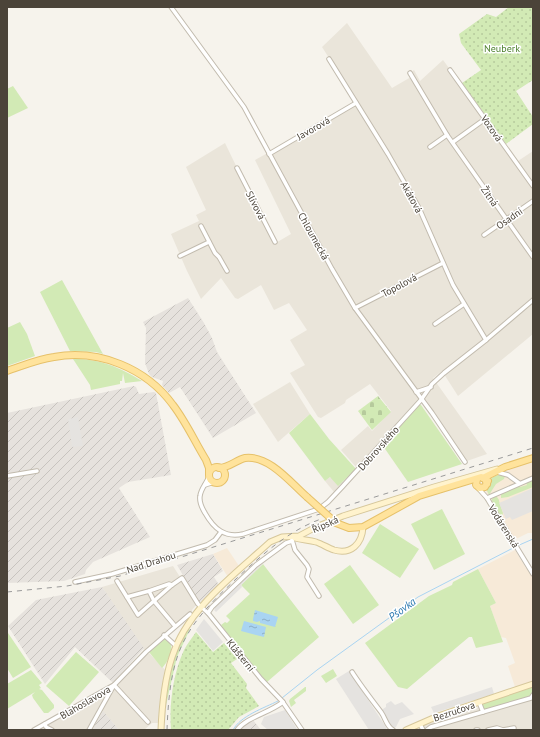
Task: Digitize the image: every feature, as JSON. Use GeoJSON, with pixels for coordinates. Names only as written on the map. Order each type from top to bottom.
{"type":"FeatureCollection","features":[{"type":"Feature","properties":{"kind":"main road"},"geometry":{"type":"LineString","coordinates":[[7,371],[45,359],[70,355],[98,357],[124,365],[143,376],[164,394],[178,411],[206,460],[211,481],[215,483],[222,481],[231,464]]}},
{"type":"Feature","properties":{"kind":"main road"},"geometry":{"type":"LineString","coordinates":[[209,474],[212,469],[224,467],[245,458],[262,460],[275,468],[336,523],[349,528],[363,527],[376,521],[408,501],[425,494],[457,484],[485,479],[486,485]]}},
{"type":"Feature","properties":{"kind":"main road"},"geometry":{"type":"LineString","coordinates":[[477,481],[505,467],[533,458]]}},
{"type":"Feature","properties":{"kind":"main road"},"geometry":{"type":"LineString","coordinates":[[206,460],[224,471],[225,474]]}},
{"type":"Feature","properties":{"kind":"main road"},"geometry":{"type":"LineString","coordinates":[[477,481],[483,488],[496,472]]}},
{"type":"Feature","properties":{"kind":"street","name":"Chloumecká"},"geometry":{"type":"LineString","coordinates":[[171,7],[244,107],[332,269],[355,308],[465,462]]}},
{"type":"Feature","properties":{"kind":"street","name":"Akátová"},"geometry":{"type":"LineString","coordinates":[[329,59],[388,154],[419,208],[453,285],[486,340]]}},
{"type":"Feature","properties":{"kind":"street","name":"Vozová"},"geometry":{"type":"LineString","coordinates":[[450,70],[533,186]]}},
{"type":"Feature","properties":{"kind":"street","name":"Žitná"},"geometry":{"type":"LineString","coordinates":[[410,73],[447,135],[533,257]]}},
{"type":"Feature","properties":{"kind":"street","name":"Javorová"},"geometry":{"type":"LineString","coordinates":[[269,154],[356,103]]}},
{"type":"Feature","properties":{"kind":"street"},"geometry":{"type":"LineString","coordinates":[[453,142],[485,119]]}},
{"type":"Feature","properties":{"kind":"street"},"geometry":{"type":"LineString","coordinates":[[430,147],[447,135]]}},
{"type":"Feature","properties":{"kind":"street","name":"Slívová"},"geometry":{"type":"LineString","coordinates":[[237,168],[275,242]]}},
{"type":"Feature","properties":{"kind":"street","name":"Osadní"},"geometry":{"type":"LineString","coordinates":[[484,235],[533,201]]}},
{"type":"Feature","properties":{"kind":"street"},"geometry":{"type":"LineString","coordinates":[[201,226],[215,253],[227,271]]}},
{"type":"Feature","properties":{"kind":"street"},"geometry":{"type":"LineString","coordinates":[[180,256],[209,242]]}},
{"type":"Feature","properties":{"kind":"street","name":"Topolová"},"geometry":{"type":"LineString","coordinates":[[355,308],[443,263]]}},
{"type":"Feature","properties":{"kind":"street","name":"Dobrovského"},"geometry":{"type":"LineString","coordinates":[[221,532],[233,535],[243,534],[300,516],[323,506],[344,486],[444,373],[533,300]]}},
{"type":"Feature","properties":{"kind":"street"},"geometry":{"type":"LineString","coordinates":[[435,324],[464,304]]}},
{"type":"Feature","properties":{"kind":"street","name":"Dobrovského"},"geometry":{"type":"LineString","coordinates":[[416,392],[431,387]]}},
{"type":"Feature","properties":{"kind":"street","name":"Řípská"},"geometry":{"type":"LineString","coordinates":[[161,730],[166,680],[176,646],[186,627],[201,606],[270,542],[282,537],[292,539],[343,516],[434,487],[477,481],[505,467]]}},
{"type":"Feature","properties":{"kind":"street"},"geometry":{"type":"LineString","coordinates":[[7,476],[36,471]]}},
{"type":"Feature","properties":{"kind":"street"},"geometry":{"type":"LineString","coordinates":[[496,472],[508,476],[519,483]]}},
{"type":"Feature","properties":{"kind":"street"},"geometry":{"type":"LineString","coordinates":[[209,474],[200,495],[201,505],[212,524],[221,532]]}},
{"type":"Feature","properties":{"kind":"street"},"geometry":{"type":"LineString","coordinates":[[487,498],[533,478]]}},
{"type":"Feature","properties":{"kind":"street","name":"Vodárenská"},"geometry":{"type":"LineString","coordinates":[[477,481],[533,574]]}},
{"type":"Feature","properties":{"kind":"street"},"geometry":{"type":"LineString","coordinates":[[204,486],[209,483],[215,483]]}},
{"type":"Feature","properties":{"kind":"street","name":"Vodárenská"},"geometry":{"type":"LineString","coordinates":[[486,485],[485,490],[487,498]]}},
{"type":"Feature","properties":{"kind":"street"},"geometry":{"type":"LineString","coordinates":[[406,497],[425,494]]}},
{"type":"Feature","properties":{"kind":"street"},"geometry":{"type":"LineString","coordinates":[[208,613],[212,607],[268,556],[292,539],[314,542],[335,550],[345,551],[353,548],[359,543],[363,527]]}},
{"type":"Feature","properties":{"kind":"street","name":"Nad Drahou"},"geometry":{"type":"LineString","coordinates":[[75,582],[112,574],[207,545],[215,540],[221,532]]}},
{"type":"Feature","properties":{"kind":"street"},"geometry":{"type":"LineString","coordinates":[[292,539],[296,550],[309,569],[307,577],[319,596]]}},
{"type":"Feature","properties":{"kind":"street","name":"Klášterní"},"geometry":{"type":"LineString","coordinates":[[172,584],[182,578],[201,606],[261,679],[278,696],[302,730]]}},
{"type":"Feature","properties":{"kind":"street"},"geometry":{"type":"LineString","coordinates":[[117,581],[138,615],[172,584]]}},
{"type":"Feature","properties":{"kind":"street"},"geometry":{"type":"LineString","coordinates":[[127,597],[172,584]]}},
{"type":"Feature","properties":{"kind":"street"},"geometry":{"type":"LineString","coordinates":[[149,591],[154,601],[175,626]]}},
{"type":"Feature","properties":{"kind":"street"},"geometry":{"type":"LineString","coordinates":[[88,730],[114,685],[164,635],[190,614]]}},
{"type":"Feature","properties":{"kind":"street"},"geometry":{"type":"LineString","coordinates":[[164,635],[176,646]]}},
{"type":"Feature","properties":{"kind":"street"},"geometry":{"type":"LineString","coordinates":[[352,672],[376,707],[382,713],[389,728],[393,730]]}},
{"type":"Feature","properties":{"kind":"street","name":"Bezručova"},"geometry":{"type":"LineString","coordinates":[[406,730],[438,716],[533,684]]}},
{"type":"Feature","properties":{"kind":"street"},"geometry":{"type":"LineString","coordinates":[[114,685],[148,722]]}},
{"type":"Feature","properties":{"kind":"street","name":"Blahoslavova"},"geometry":{"type":"LineString","coordinates":[[34,730],[114,685]]}},
{"type":"Feature","properties":{"kind":"street","name":"Bezručova"},"geometry":{"type":"LineString","coordinates":[[427,730],[432,727],[531,698],[533,695]]}},
{"type":"Feature","properties":{"kind":"street"},"geometry":{"type":"LineString","coordinates":[[237,730],[243,723],[260,716],[282,702]]}},
{"type":"Feature","properties":{"kind":"street","name":"Bezručova"},"geometry":{"type":"LineString","coordinates":[[479,702],[483,712]]}},
{"type":"Feature","properties":{"kind":"street"},"geometry":{"type":"LineString","coordinates":[[45,724],[52,730]]}},
{"type":"Feature","properties":{"kind":"street"},"geometry":{"type":"LineString","coordinates":[[420,724],[423,730]]}},
{"type":"Feature","properties":{"kind":"street"},"geometry":{"type":"LineString","coordinates":[[488,730],[497,728],[503,730],[514,728]]}},
{"type":"Feature","properties":{"kind":"shaded area"},"geometry":{"type":"Polygon","coordinates":[[[347,23],[392,88],[411,77],[409,74],[414,70],[420,81],[443,60],[518,161],[533,151],[533,334],[458,396],[442,371],[433,378],[487,454],[467,461],[423,395],[356,467],[341,450],[368,426],[372,431],[391,411],[370,384],[346,400],[345,403],[321,418],[318,417],[290,373],[305,365],[290,340],[307,330],[289,303],[274,310],[261,285],[238,299],[235,298],[221,278],[201,299],[171,234],[199,221],[196,215],[206,210],[186,167],[225,143],[274,244],[291,234],[255,160],[358,103],[322,47],[347,23]]]}},
{"type":"Feature","properties":{"kind":"shaded area"},"geometry":{"type":"Polygon","coordinates":[[[188,298],[204,323],[217,352],[256,413],[213,438],[180,387],[169,393],[162,385],[163,381],[152,377],[149,374],[145,363],[146,328],[143,322],[188,298]]]}},
{"type":"Feature","properties":{"kind":"shaded area"},"geometry":{"type":"Polygon","coordinates":[[[290,382],[310,414],[278,442],[253,404],[290,382]]]}},
{"type":"Feature","properties":{"kind":"shaded area"},"geometry":{"type":"Polygon","coordinates":[[[134,386],[139,394],[156,393],[171,475],[128,482],[119,488],[150,537],[93,562],[86,570],[85,574],[64,581],[7,583],[7,413],[134,386]]]}},
{"type":"Feature","properties":{"kind":"shaded area"},"geometry":{"type":"Polygon","coordinates":[[[78,417],[83,446],[72,447],[68,419],[78,417]]]}},
{"type":"Feature","properties":{"kind":"shaded area"},"geometry":{"type":"Polygon","coordinates":[[[533,461],[533,533],[528,533],[514,540],[486,492],[488,483],[494,476],[533,461]]]}},
{"type":"Feature","properties":{"kind":"shaded area"},"geometry":{"type":"Polygon","coordinates":[[[330,477],[343,482],[334,492],[325,481],[330,477]]]}},
{"type":"Feature","properties":{"kind":"shaded area"},"geometry":{"type":"Polygon","coordinates":[[[533,488],[533,511],[512,520],[510,517],[506,519],[499,503],[533,488]]]}},
{"type":"Feature","properties":{"kind":"shaded area"},"geometry":{"type":"Polygon","coordinates":[[[227,548],[239,566],[228,577],[213,554],[227,548]]]}},
{"type":"Feature","properties":{"kind":"shaded area"},"geometry":{"type":"Polygon","coordinates":[[[515,550],[526,568],[533,566],[533,681],[515,687],[508,666],[515,663],[506,638],[501,637],[490,606],[496,603],[478,569],[515,550]]]}},
{"type":"Feature","properties":{"kind":"shaded area"},"geometry":{"type":"Polygon","coordinates":[[[213,554],[223,571],[214,577],[219,585],[199,603],[177,565],[213,554]]]}},
{"type":"Feature","properties":{"kind":"shaded area"},"geometry":{"type":"Polygon","coordinates":[[[267,557],[269,558],[216,612],[212,605],[267,557]]]}},
{"type":"Feature","properties":{"kind":"shaded area"},"geometry":{"type":"Polygon","coordinates":[[[173,566],[197,604],[190,615],[170,631],[149,653],[171,675],[165,723],[152,723],[144,730],[119,730],[100,708],[87,730],[34,730],[113,683],[144,650],[102,587],[173,566]]]}},
{"type":"Feature","properties":{"kind":"shaded area"},"geometry":{"type":"Polygon","coordinates":[[[102,587],[144,648],[113,683],[75,647],[45,684],[8,626],[36,600],[102,587]]]}},
{"type":"Feature","properties":{"kind":"shaded area"},"geometry":{"type":"Polygon","coordinates":[[[204,619],[223,642],[213,651],[196,630],[204,619]]]}},
{"type":"Feature","properties":{"kind":"shaded area"},"geometry":{"type":"Polygon","coordinates":[[[349,671],[387,730],[369,730],[336,679],[349,671]]]}},
{"type":"Feature","properties":{"kind":"shaded area"},"geometry":{"type":"Polygon","coordinates":[[[492,687],[494,694],[434,713],[431,707],[492,687]]]}},
{"type":"Feature","properties":{"kind":"shaded area"},"geometry":{"type":"Polygon","coordinates":[[[533,689],[533,730],[413,730],[424,725],[533,689]]]}},
{"type":"Feature","properties":{"kind":"shaded area"},"geometry":{"type":"Polygon","coordinates":[[[391,701],[395,705],[402,702],[414,714],[400,719],[396,727],[392,729],[382,713],[383,709],[386,707],[386,704],[391,701]]]}},
{"type":"Feature","properties":{"kind":"shaded area"},"geometry":{"type":"Polygon","coordinates":[[[285,710],[297,729],[268,730],[261,724],[264,717],[285,710]]]}},
{"type":"Feature","properties":{"kind":"shaded area"},"geometry":{"type":"Polygon","coordinates":[[[103,711],[119,730],[92,730],[103,711]]]}},
{"type":"Feature","properties":{"kind":"shaded area"},"geometry":{"type":"Polygon","coordinates":[[[253,720],[261,730],[241,730],[245,725],[253,720]]]}},
{"type":"Feature","properties":{"kind":"green space","name":"Neuberk"},"geometry":{"type":"Polygon","coordinates":[[[509,7],[533,7],[533,80],[516,91],[533,117],[533,124],[506,144],[462,83],[481,70],[461,43],[459,34],[487,14],[496,17],[509,7]]]}},
{"type":"Feature","properties":{"kind":"green space"},"geometry":{"type":"Polygon","coordinates":[[[13,86],[28,108],[7,118],[7,89],[13,86]]]}},
{"type":"Feature","properties":{"kind":"green space"},"geometry":{"type":"Polygon","coordinates":[[[62,280],[103,354],[96,352],[70,351],[40,292],[62,280]]]}},
{"type":"Feature","properties":{"kind":"green space"},"geometry":{"type":"Polygon","coordinates":[[[20,322],[27,334],[35,356],[7,366],[7,328],[20,322]]]}},
{"type":"Feature","properties":{"kind":"green space"},"geometry":{"type":"Polygon","coordinates":[[[73,359],[101,362],[117,368],[142,381],[125,383],[123,373],[120,384],[91,390],[90,385],[73,359]]]}},
{"type":"Feature","properties":{"kind":"green space"},"geometry":{"type":"Polygon","coordinates":[[[378,396],[391,412],[372,430],[358,411],[378,396]]]}},
{"type":"Feature","properties":{"kind":"green space"},"geometry":{"type":"Polygon","coordinates":[[[419,405],[421,405],[462,464],[408,482],[383,446],[419,405]]]}},
{"type":"Feature","properties":{"kind":"green space"},"geometry":{"type":"Polygon","coordinates":[[[310,414],[329,439],[356,469],[338,486],[330,477],[325,481],[289,433],[310,414]]]}},
{"type":"Feature","properties":{"kind":"green space"},"geometry":{"type":"Polygon","coordinates":[[[498,475],[505,476],[504,479],[496,484],[489,495],[487,491],[488,483],[493,477],[498,475]]]}},
{"type":"Feature","properties":{"kind":"green space"},"geometry":{"type":"Polygon","coordinates":[[[533,480],[533,487],[508,497],[501,498],[501,494],[506,491],[519,485],[520,487],[527,485],[526,483],[533,480]]]}},
{"type":"Feature","properties":{"kind":"green space"},"geometry":{"type":"Polygon","coordinates":[[[495,496],[499,500],[503,513],[502,516],[500,516],[492,501],[495,496]]]}},
{"type":"Feature","properties":{"kind":"green space"},"geometry":{"type":"Polygon","coordinates":[[[442,509],[465,554],[434,570],[411,524],[442,509]]]}},
{"type":"Feature","properties":{"kind":"green space"},"geometry":{"type":"Polygon","coordinates":[[[380,524],[419,549],[400,578],[362,553],[380,524]]]}},
{"type":"Feature","properties":{"kind":"green space"},"geometry":{"type":"Polygon","coordinates":[[[263,564],[319,637],[267,682],[249,662],[221,625],[230,620],[226,616],[250,594],[241,585],[263,564]]]}},
{"type":"Feature","properties":{"kind":"green space"},"geometry":{"type":"Polygon","coordinates":[[[350,565],[379,605],[353,624],[324,584],[350,565]]]}},
{"type":"Feature","properties":{"kind":"green space"},"geometry":{"type":"Polygon","coordinates":[[[478,569],[496,603],[490,606],[503,642],[476,648],[472,637],[469,637],[407,689],[398,687],[365,643],[429,596],[452,585],[453,582],[478,569]]]}},
{"type":"Feature","properties":{"kind":"green space"},"geometry":{"type":"Polygon","coordinates":[[[188,628],[190,629],[177,657],[165,709],[164,707],[169,672],[176,652],[188,628]]]}},
{"type":"Feature","properties":{"kind":"green space"},"geometry":{"type":"Polygon","coordinates":[[[196,632],[213,652],[224,643],[237,659],[231,663],[247,684],[246,688],[259,706],[239,717],[228,730],[171,730],[171,700],[177,669],[184,650],[196,632]]]}},
{"type":"Feature","properties":{"kind":"green space"},"geometry":{"type":"Polygon","coordinates":[[[8,633],[31,667],[13,678],[7,668],[8,633]]]}},
{"type":"Feature","properties":{"kind":"green space"},"geometry":{"type":"Polygon","coordinates":[[[164,639],[171,643],[171,652],[162,668],[149,652],[164,639]]]}},
{"type":"Feature","properties":{"kind":"green space"},"geometry":{"type":"Polygon","coordinates":[[[76,652],[99,672],[69,706],[46,686],[76,652]]]}},
{"type":"Feature","properties":{"kind":"green space"},"geometry":{"type":"Polygon","coordinates":[[[333,669],[337,676],[326,683],[321,676],[333,669]]]}},
{"type":"Feature","properties":{"kind":"green space"},"geometry":{"type":"Polygon","coordinates":[[[31,670],[42,683],[39,685],[41,688],[39,689],[42,690],[54,705],[54,708],[48,713],[44,713],[33,698],[32,695],[35,692],[7,709],[7,684],[31,670]]]}},
{"type":"Feature","properties":{"kind":"green space"},"geometry":{"type":"Polygon","coordinates":[[[305,687],[306,691],[294,700],[296,703],[291,707],[289,701],[290,699],[305,687]]]}},
{"type":"Feature","properties":{"kind":"green space"},"geometry":{"type":"Polygon","coordinates":[[[533,687],[533,693],[530,696],[483,710],[482,704],[533,687]]]}},
{"type":"Feature","properties":{"kind":"water"},"geometry":{"type":"Polygon","coordinates":[[[255,610],[278,617],[275,627],[260,623],[260,621],[253,621],[255,610]]]}},
{"type":"Feature","properties":{"kind":"water"},"geometry":{"type":"Polygon","coordinates":[[[244,621],[266,627],[264,637],[241,631],[244,621]]]}},
{"type":"Feature","properties":{"kind":"waterway","name":"Pšovka"},"geometry":{"type":"LineString","coordinates":[[517,546],[533,539]]}},
{"type":"Feature","properties":{"kind":"waterway","name":"Pšovka"},"geometry":{"type":"LineString","coordinates":[[282,698],[317,670],[418,597],[515,547]]}},
{"type":"Feature","properties":{"kind":"waterway","name":"Pšovka"},"geometry":{"type":"LineString","coordinates":[[233,730],[236,725],[247,717],[278,701]]}},
{"type":"Feature","properties":{"kind":"railway"},"geometry":{"type":"LineString","coordinates":[[7,592],[67,586],[120,576],[533,448]]}},
{"type":"Feature","properties":{"kind":"railway"},"geometry":{"type":"LineString","coordinates":[[167,730],[173,671],[179,652],[190,630],[220,594],[266,552],[298,530],[321,519]]}}]}
